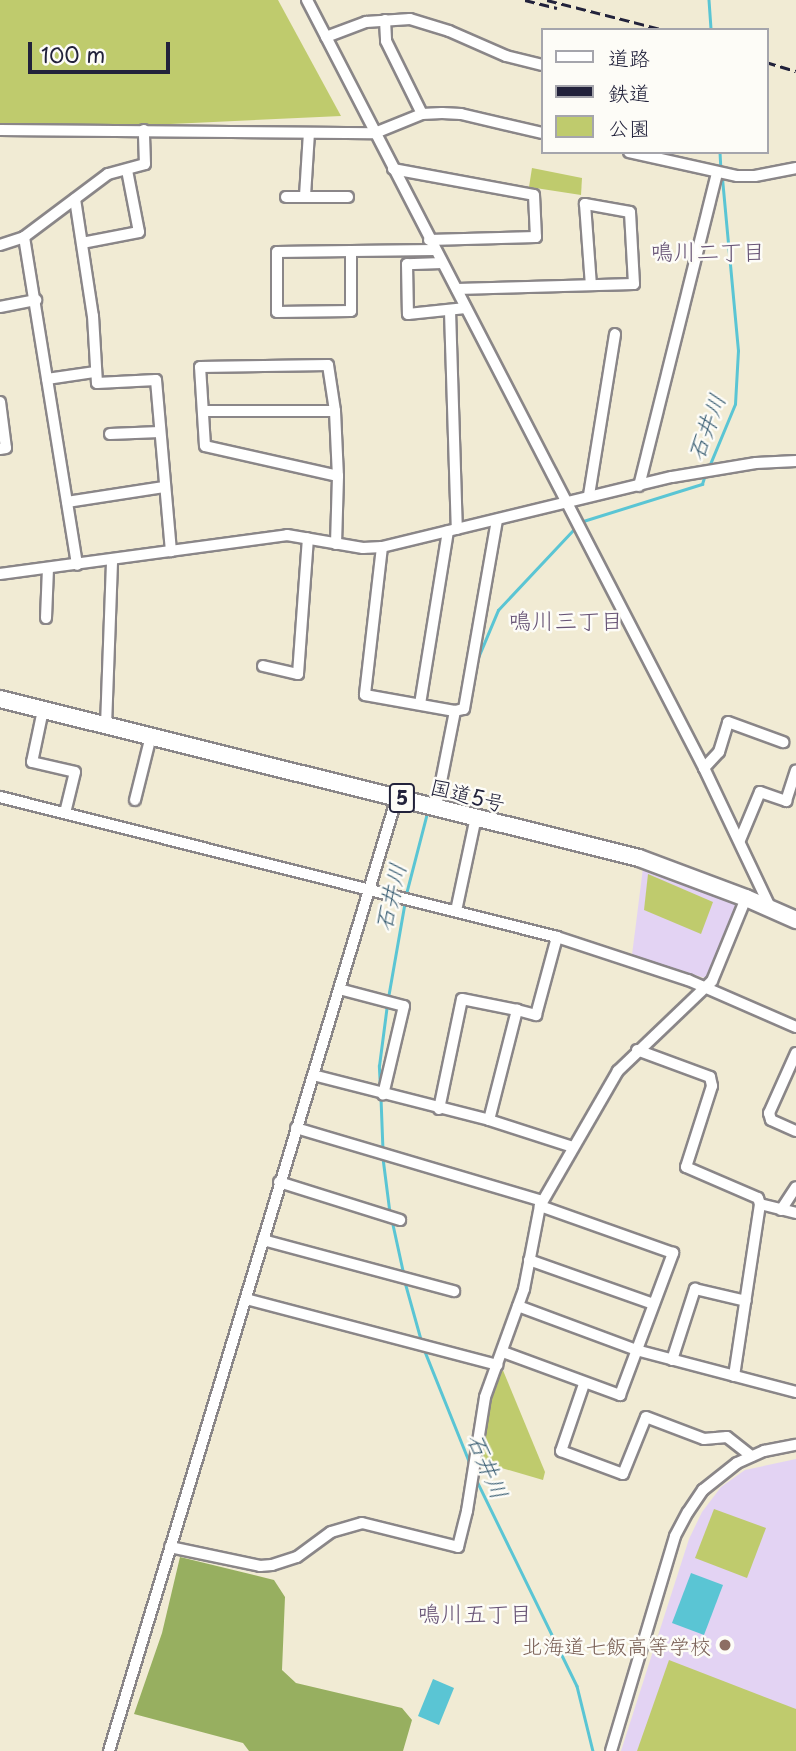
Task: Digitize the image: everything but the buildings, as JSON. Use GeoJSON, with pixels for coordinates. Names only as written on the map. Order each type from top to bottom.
{"type":"FeatureCollection","features":[{"type":"Feature","properties":{"kind":"highway","name":"国道5号"},"geometry":{"type":"LineString","coordinates":[[0,699],[639,858],[796,920]]}},
{"type":"Feature","properties":{"kind":"street"},"geometry":{"type":"LineString","coordinates":[[307,0],[704,768],[771,909]]}},
{"type":"Feature","properties":{"kind":"street"},"geometry":{"type":"LineString","coordinates":[[326,37],[366,22],[410,19],[506,55],[540,64]]}},
{"type":"Feature","properties":{"kind":"street"},"geometry":{"type":"LineString","coordinates":[[385,20],[386,41],[422,114]]}},
{"type":"Feature","properties":{"kind":"street"},"geometry":{"type":"LineString","coordinates":[[0,130],[375,133],[422,114],[461,114],[540,133]]}},
{"type":"Feature","properties":{"kind":"street"},"geometry":{"type":"LineString","coordinates":[[0,245],[24,237],[108,174],[145,164],[144,130]]}},
{"type":"Feature","properties":{"kind":"street"},"geometry":{"type":"LineString","coordinates":[[305,196],[309,133]]}},
{"type":"Feature","properties":{"kind":"street"},"geometry":{"type":"LineString","coordinates":[[657,155],[718,173],[755,177],[796,168]]}},
{"type":"Feature","properties":{"kind":"street"},"geometry":{"type":"LineString","coordinates":[[393,169],[534,195],[536,237],[429,240]]}},
{"type":"Feature","properties":{"kind":"street"},"geometry":{"type":"LineString","coordinates":[[82,243],[139,232],[127,170]]}},
{"type":"Feature","properties":{"kind":"street"},"geometry":{"type":"LineString","coordinates":[[639,486],[718,173]]}},
{"type":"Feature","properties":{"kind":"street"},"geometry":{"type":"LineString","coordinates":[[286,197],[348,197]]}},
{"type":"Feature","properties":{"kind":"street"},"geometry":{"type":"LineString","coordinates":[[75,199],[93,316],[97,383],[156,380],[171,551]]}},
{"type":"Feature","properties":{"kind":"street"},"geometry":{"type":"LineString","coordinates":[[457,289],[634,284],[631,212],[584,204],[591,285]]}},
{"type":"Feature","properties":{"kind":"street"},"geometry":{"type":"LineString","coordinates":[[24,237],[77,565]]}},
{"type":"Feature","properties":{"kind":"street"},"geometry":{"type":"LineString","coordinates":[[351,251],[351,311],[277,312],[277,252],[351,251],[435,250]]}},
{"type":"Feature","properties":{"kind":"street"},"geometry":{"type":"LineString","coordinates":[[442,263],[407,264],[408,314],[450,312],[466,308]]}},
{"type":"Feature","properties":{"kind":"street"},"geometry":{"type":"LineString","coordinates":[[0,307],[36,300]]}},
{"type":"Feature","properties":{"kind":"street"},"geometry":{"type":"LineString","coordinates":[[420,704],[452,530],[450,312]]}},
{"type":"Feature","properties":{"kind":"street"},"geometry":{"type":"LineString","coordinates":[[589,495],[615,334]]}},
{"type":"Feature","properties":{"kind":"street"},"geometry":{"type":"LineString","coordinates":[[336,544],[338,476],[335,411],[328,365],[200,367],[205,446],[338,476]]}},
{"type":"Feature","properties":{"kind":"street"},"geometry":{"type":"LineString","coordinates":[[47,379],[96,372]]}},
{"type":"Feature","properties":{"kind":"street"},"geometry":{"type":"LineString","coordinates":[[0,402],[6,448],[0,449]]}},
{"type":"Feature","properties":{"kind":"street"},"geometry":{"type":"LineString","coordinates":[[203,411],[335,411]]}},
{"type":"Feature","properties":{"kind":"street"},"geometry":{"type":"LineString","coordinates":[[110,434],[160,432]]}},
{"type":"Feature","properties":{"kind":"street"},"geometry":{"type":"LineString","coordinates":[[0,574],[287,535],[336,544],[382,547],[589,495],[756,463],[796,461]]}},
{"type":"Feature","properties":{"kind":"street"},"geometry":{"type":"LineString","coordinates":[[67,502],[164,487]]}},
{"type":"Feature","properties":{"kind":"street"},"geometry":{"type":"LineString","coordinates":[[382,547],[365,695],[455,711],[464,709],[497,520]]}},
{"type":"Feature","properties":{"kind":"street"},"geometry":{"type":"LineString","coordinates":[[263,666],[298,674],[308,538]]}},
{"type":"Feature","properties":{"kind":"street"},"geometry":{"type":"LineString","coordinates":[[106,726],[112,560]]}},
{"type":"Feature","properties":{"kind":"street"},"geometry":{"type":"LineString","coordinates":[[46,618],[48,568]]}},
{"type":"Feature","properties":{"kind":"street"},"geometry":{"type":"LineString","coordinates":[[43,710],[32,762],[75,772],[65,813]]}},
{"type":"Feature","properties":{"kind":"street"},"geometry":{"type":"LineString","coordinates":[[436,807],[455,711]]}},
{"type":"Feature","properties":{"kind":"street"},"geometry":{"type":"LineString","coordinates":[[704,768],[719,752],[727,722],[783,742]]}},
{"type":"Feature","properties":{"kind":"street"},"geometry":{"type":"LineString","coordinates":[[135,800],[151,736]]}},
{"type":"Feature","properties":{"kind":"street"},"geometry":{"type":"LineString","coordinates":[[740,840],[760,792],[786,801],[796,771]]}},
{"type":"Feature","properties":{"kind":"street"},"geometry":{"type":"LineString","coordinates":[[0,797],[557,937],[706,988],[796,1027]]}},
{"type":"Feature","properties":{"kind":"street"},"geometry":{"type":"LineString","coordinates":[[109,1751],[397,797]]}},
{"type":"Feature","properties":{"kind":"street"},"geometry":{"type":"LineString","coordinates":[[456,911],[476,817]]}},
{"type":"Feature","properties":{"kind":"street"},"geometry":{"type":"LineString","coordinates":[[170,1546],[260,1566],[272,1565],[297,1557],[331,1532],[362,1523],[458,1547],[485,1397],[518,1306],[541,1203],[618,1071],[637,1050],[706,988],[746,898]]}},
{"type":"Feature","properties":{"kind":"street"},"geometry":{"type":"LineString","coordinates":[[439,1109],[462,999],[536,1015],[557,937]]}},
{"type":"Feature","properties":{"kind":"street"},"geometry":{"type":"LineString","coordinates":[[339,989],[404,1006],[383,1095]]}},
{"type":"Feature","properties":{"kind":"street"},"geometry":{"type":"LineString","coordinates":[[489,1120],[517,1010]]}},
{"type":"Feature","properties":{"kind":"street"},"geometry":{"type":"LineString","coordinates":[[637,1050],[710,1077],[712,1086],[686,1167],[758,1198],[760,1204],[734,1376]]}},
{"type":"Feature","properties":{"kind":"street"},"geometry":{"type":"LineString","coordinates":[[796,1053],[769,1113],[771,1120],[796,1131]]}},
{"type":"Feature","properties":{"kind":"street"},"geometry":{"type":"LineString","coordinates":[[313,1075],[489,1120],[573,1147]]}},
{"type":"Feature","properties":{"kind":"street"},"geometry":{"type":"LineString","coordinates":[[296,1128],[541,1203],[673,1253],[620,1395],[503,1352]]}},
{"type":"Feature","properties":{"kind":"street"},"geometry":{"type":"LineString","coordinates":[[279,1182],[400,1220]]}},
{"type":"Feature","properties":{"kind":"street"},"geometry":{"type":"LineString","coordinates":[[781,1210],[796,1186]]}},
{"type":"Feature","properties":{"kind":"street"},"geometry":{"type":"LineString","coordinates":[[760,1204],[796,1213]]}},
{"type":"Feature","properties":{"kind":"street"},"geometry":{"type":"LineString","coordinates":[[263,1240],[454,1291]]}},
{"type":"Feature","properties":{"kind":"street"},"geometry":{"type":"LineString","coordinates":[[529,1260],[653,1304]]}},
{"type":"Feature","properties":{"kind":"street"},"geometry":{"type":"LineString","coordinates":[[671,1360],[695,1289],[746,1301]]}},
{"type":"Feature","properties":{"kind":"street"},"geometry":{"type":"LineString","coordinates":[[246,1299],[497,1365]]}},
{"type":"Feature","properties":{"kind":"street"},"geometry":{"type":"LineString","coordinates":[[518,1306],[671,1360],[796,1390]]}},
{"type":"Feature","properties":{"kind":"street"},"geometry":{"type":"LineString","coordinates":[[584,1384],[561,1451],[622,1474],[646,1417],[704,1439],[727,1437],[751,1456]]}},
{"type":"Feature","properties":{"kind":"street"},"geometry":{"type":"LineString","coordinates":[[611,1751],[674,1536],[703,1490],[717,1476],[751,1456],[796,1445]]}},
{"type":"Feature","properties":{"kind":"shaded area"},"geometry":{"type":"Polygon","coordinates":[[[643,868],[738,905],[708,979],[632,955],[643,868]]]}},
{"type":"Feature","properties":{"kind":"shaded area","name":"北海道七飯高等学校"},"geometry":{"type":"Polygon","coordinates":[[[796,1459],[796,1751],[621,1751],[689,1539],[702,1512],[721,1487],[745,1470],[796,1459]]]}},
{"type":"Feature","properties":{"kind":"green space"},"geometry":{"type":"Polygon","coordinates":[[[0,0],[278,0],[341,116],[0,132],[0,0]]]}},
{"type":"Feature","properties":{"kind":"green space"},"geometry":{"type":"Polygon","coordinates":[[[532,168],[582,178],[581,195],[529,187],[532,168]]]}},
{"type":"Feature","properties":{"kind":"green space"},"geometry":{"type":"Polygon","coordinates":[[[648,874],[713,902],[701,934],[644,910],[648,874]]]}},
{"type":"Feature","properties":{"kind":"green space"},"geometry":{"type":"Polygon","coordinates":[[[502,1368],[545,1472],[543,1480],[481,1462],[488,1401],[502,1368]]]}},
{"type":"Feature","properties":{"kind":"green space"},"geometry":{"type":"Polygon","coordinates":[[[714,1509],[766,1528],[747,1578],[695,1558],[714,1509]]]}},
{"type":"Feature","properties":{"kind":"green space"},"geometry":{"type":"Polygon","coordinates":[[[180,1557],[274,1580],[285,1597],[282,1670],[296,1683],[402,1708],[412,1720],[403,1751],[249,1751],[243,1743],[134,1714],[162,1633],[180,1557]]]}},
{"type":"Feature","properties":{"kind":"green space"},"geometry":{"type":"Polygon","coordinates":[[[669,1660],[796,1709],[796,1751],[637,1751],[669,1660]]]}},
{"type":"Feature","properties":{"kind":"water"},"geometry":{"type":"Polygon","coordinates":[[[691,1573],[723,1585],[704,1635],[672,1623],[691,1573]]]}},
{"type":"Feature","properties":{"kind":"water"},"geometry":{"type":"Polygon","coordinates":[[[433,1679],[454,1688],[439,1725],[418,1716],[433,1679]]]}},
{"type":"Feature","properties":{"kind":"waterway","name":"石井川"},"geometry":{"type":"LineString","coordinates":[[709,0],[711,28]]}},
{"type":"Feature","properties":{"kind":"waterway","name":"石井川"},"geometry":{"type":"LineString","coordinates":[[720,154],[721,171]]}},
{"type":"Feature","properties":{"kind":"waterway","name":"石井川"},"geometry":{"type":"LineString","coordinates":[[708,469],[735,404],[738,351],[722,177]]}},
{"type":"Feature","properties":{"kind":"waterway","name":"石井川"},"geometry":{"type":"LineString","coordinates":[[580,522],[702,484],[705,475]]}},
{"type":"Feature","properties":{"kind":"waterway","name":"石井川"},"geometry":{"type":"LineString","coordinates":[[477,660],[498,610],[576,527]]}},
{"type":"Feature","properties":{"kind":"waterway","name":"石井川"},"geometry":{"type":"LineString","coordinates":[[430,799],[439,765]]}},
{"type":"Feature","properties":{"kind":"waterway","name":"石井川"},"geometry":{"type":"LineString","coordinates":[[406,894],[427,813]]}},
{"type":"Feature","properties":{"kind":"waterway","name":"石井川"},"geometry":{"type":"LineString","coordinates":[[388,998],[405,901]]}},
{"type":"Feature","properties":{"kind":"waterway","name":"石井川"},"geometry":{"type":"LineString","coordinates":[[380,1088],[379,1066],[387,1004]]}},
{"type":"Feature","properties":{"kind":"waterway","name":"石井川"},"geometry":{"type":"LineString","coordinates":[[381,1098],[383,1151]]}},
{"type":"Feature","properties":{"kind":"waterway","name":"石井川"},"geometry":{"type":"LineString","coordinates":[[383,1158],[390,1213]]}},
{"type":"Feature","properties":{"kind":"waterway","name":"石井川"},"geometry":{"type":"LineString","coordinates":[[392,1220],[404,1275]]}},
{"type":"Feature","properties":{"kind":"waterway","name":"石井川"},"geometry":{"type":"LineString","coordinates":[[405,1282],[422,1343]]}},
{"type":"Feature","properties":{"kind":"waterway","name":"石井川"},"geometry":{"type":"LineString","coordinates":[[424,1349],[471,1466]]}},
{"type":"Feature","properties":{"kind":"waterway","name":"石井川"},"geometry":{"type":"LineString","coordinates":[[476,1479],[577,1686],[593,1751]]}},
{"type":"Feature","properties":{"kind":"railway"},"geometry":{"type":"LineString","coordinates":[[525,0],[557,8]]}},
{"type":"Feature","properties":{"kind":"railway"},"geometry":{"type":"LineString","coordinates":[[547,0],[657,28]]}},
{"type":"Feature","properties":{"kind":"railway"},"geometry":{"type":"LineString","coordinates":[[768,63],[796,71]]}},
{"type":"Feature","properties":{"kind":"place","name":"北海道七飯高等学校"},"geometry":{"type":"Point","coordinates":[725,1645]}},
{"type":"Feature","properties":{"kind":"district","name":"鳴川二丁目"},"geometry":{"type":"Point","coordinates":[708,251]}},
{"type":"Feature","properties":{"kind":"district","name":"鳴川三丁目"},"geometry":{"type":"Point","coordinates":[566,620]}},
{"type":"Feature","properties":{"kind":"district","name":"鳴川五丁目"},"geometry":{"type":"Point","coordinates":[475,1613]}}]}
